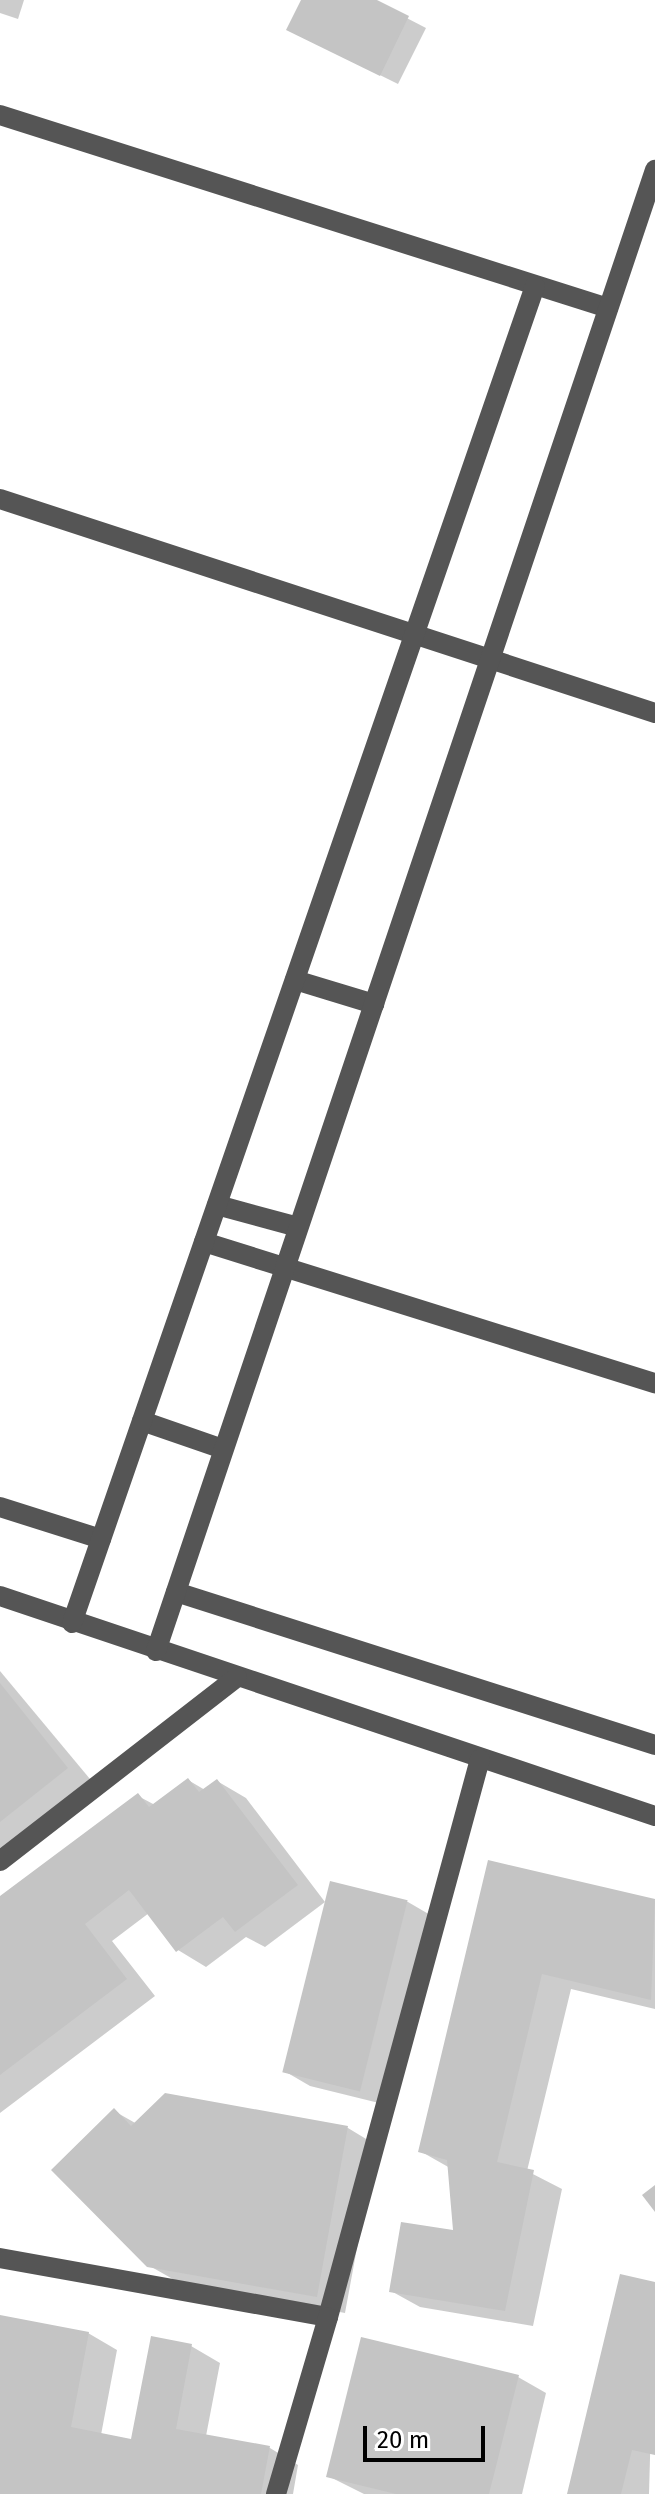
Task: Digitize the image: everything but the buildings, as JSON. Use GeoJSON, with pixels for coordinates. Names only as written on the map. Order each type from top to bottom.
{"type":"FeatureCollection","features":[{"type":"Feature","properties":{"kind":"street"},"geometry":{"type":"LineString","coordinates":[[0,115],[608,308]]}},
{"type":"Feature","properties":{"kind":"street"},"geometry":{"type":"LineString","coordinates":[[156,1651],[655,170]]}},
{"type":"Feature","properties":{"kind":"street"},"geometry":{"type":"LineString","coordinates":[[72,1623],[535,286]]}},
{"type":"Feature","properties":{"kind":"street"},"geometry":{"type":"LineString","coordinates":[[0,499],[655,713]]}},
{"type":"Feature","properties":{"kind":"street"},"geometry":{"type":"LineString","coordinates":[[295,980],[374,1004]]}},
{"type":"Feature","properties":{"kind":"street"},"geometry":{"type":"LineString","coordinates":[[217,1205],[298,1227]]}},
{"type":"Feature","properties":{"kind":"street"},"geometry":{"type":"LineString","coordinates":[[204,1242],[655,1383]]}},
{"type":"Feature","properties":{"kind":"street"},"geometry":{"type":"LineString","coordinates":[[142,1421],[223,1449]]}},
{"type":"Feature","properties":{"kind":"street"},"geometry":{"type":"LineString","coordinates":[[0,1507],[101,1539]]}},
{"type":"Feature","properties":{"kind":"street"},"geometry":{"type":"LineString","coordinates":[[176,1592],[655,1745]]}},
{"type":"Feature","properties":{"kind":"street"},"geometry":{"type":"LineString","coordinates":[[2,1600],[655,1816]]}},
{"type":"Feature","properties":{"kind":"street"},"geometry":{"type":"LineString","coordinates":[[0,1861],[237,1677]]}},
{"type":"Feature","properties":{"kind":"street"},"geometry":{"type":"LineString","coordinates":[[276,2494],[328,2317],[480,1759]]}},
{"type":"Feature","properties":{"kind":"street"},"geometry":{"type":"LineString","coordinates":[[0,2258],[328,2317]]}}]}
